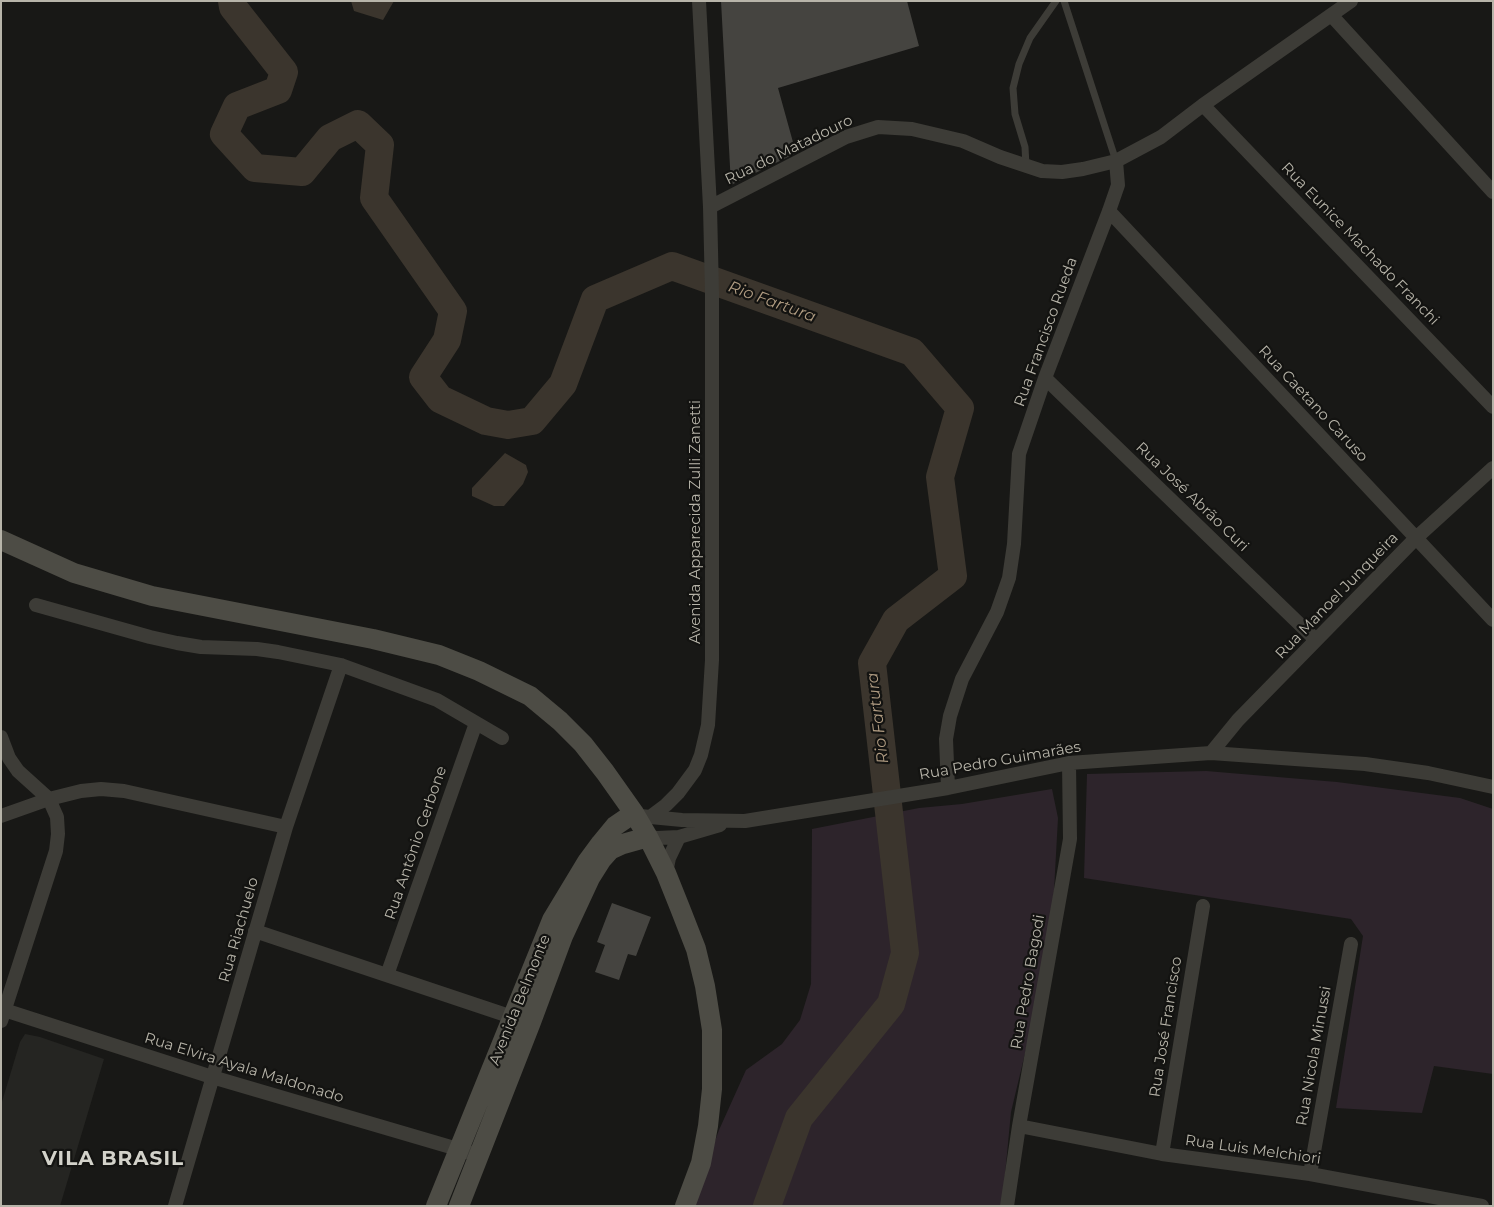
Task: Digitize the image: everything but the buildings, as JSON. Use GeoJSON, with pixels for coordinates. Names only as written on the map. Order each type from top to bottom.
{"type":"FeatureCollection","features":[{"type":"Feature","properties":{"kind":"main road"},"geometry":{"type":"LineString","coordinates":[[1,540],[74,574],[152,596],[373,639],[439,655],[530,696],[560,721],[595,759],[641,839],[685,922]]}},
{"type":"Feature","properties":{"kind":"main road","name":"Avenida Belmonte"},"geometry":{"type":"LineString","coordinates":[[459,1206],[478,1155],[522,1020],[552,920],[587,862],[628,817]]}},
{"type":"Feature","properties":{"kind":"main road"},"geometry":{"type":"LineString","coordinates":[[641,839],[666,873],[696,949],[705,986],[712,1030],[712,1089],[708,1126],[701,1163],[685,1206]]}},
{"type":"Feature","properties":{"kind":"main road","name":"Avenida Belmonte"},"geometry":{"type":"LineString","coordinates":[[436,1206],[458,1149],[590,878],[610,850],[641,839]]}},
{"type":"Feature","properties":{"kind":"street","name":"Avenida Apparecida Zulli Zanetti"},"geometry":{"type":"LineString","coordinates":[[628,817],[666,806],[678,793],[694,770],[708,725],[712,660],[712,293],[710,207],[699,1]]}},
{"type":"Feature","properties":{"kind":"street"},"geometry":{"type":"LineString","coordinates":[[1116,161],[1162,136],[1351,1]]}},
{"type":"Feature","properties":{"kind":"street"},"geometry":{"type":"LineString","coordinates":[[1332,16],[1493,192]]}},
{"type":"Feature","properties":{"kind":"street","name":"Rua Eunice Machado Franchi"},"geometry":{"type":"LineString","coordinates":[[1203,105],[1493,407]]}},
{"type":"Feature","properties":{"kind":"street","name":"Rua do Matadouro"},"geometry":{"type":"LineString","coordinates":[[710,207],[846,137],[878,127],[912,130],[963,141],[1000,157],[1042,171],[1062,172],[1116,161]]}},
{"type":"Feature","properties":{"kind":"street","name":"Rua Francisco Rueda"},"geometry":{"type":"LineString","coordinates":[[948,788],[946,739],[950,716],[962,679],[997,612],[1009,578],[1014,544],[1019,454],[1118,185],[1116,161]]}},
{"type":"Feature","properties":{"kind":"street","name":"Rua Caetano Caruso"},"geometry":{"type":"LineString","coordinates":[[1109,211],[1493,620]]}},
{"type":"Feature","properties":{"kind":"street","name":"Rua José Abrão Curi"},"geometry":{"type":"LineString","coordinates":[[1046,378],[1316,640]]}},
{"type":"Feature","properties":{"kind":"street","name":"Rua Manoel Junqueira"},"geometry":{"type":"LineString","coordinates":[[1211,753],[1238,720],[1416,538],[1493,468]]}},
{"type":"Feature","properties":{"kind":"street"},"geometry":{"type":"LineString","coordinates":[[36,605],[177,643],[201,647],[257,649],[341,665],[437,700],[502,738]]}},
{"type":"Feature","properties":{"kind":"street","name":"Rua Riachuelo"},"geometry":{"type":"LineString","coordinates":[[175,1206],[286,827],[341,665]]}},
{"type":"Feature","properties":{"kind":"street","name":"Rua Antônio Cerbone"},"geometry":{"type":"LineString","coordinates":[[387,975],[476,723]]}},
{"type":"Feature","properties":{"kind":"street"},"geometry":{"type":"LineString","coordinates":[[1,737],[9,758],[18,771],[49,799],[57,816],[58,834],[56,851],[2,1013]]}},
{"type":"Feature","properties":{"kind":"street","name":"Rua Pedro Guimarães"},"geometry":{"type":"LineString","coordinates":[[628,817],[745,821],[948,788],[1068,763],[1211,753],[1365,764],[1428,773],[1493,787]]}},
{"type":"Feature","properties":{"kind":"street","name":"Rua Pedro Bagodi"},"geometry":{"type":"LineString","coordinates":[[1007,1206],[1019,1126],[1070,839],[1068,763]]}},
{"type":"Feature","properties":{"kind":"street"},"geometry":{"type":"LineString","coordinates":[[1,816],[49,799],[81,791],[101,789],[124,791],[286,827]]}},
{"type":"Feature","properties":{"kind":"street"},"geometry":{"type":"LineString","coordinates":[[678,793],[668,819],[672,834],[679,837]]}},
{"type":"Feature","properties":{"kind":"street"},"geometry":{"type":"LineString","coordinates":[[641,839],[679,837],[714,826],[745,821]]}},
{"type":"Feature","properties":{"kind":"street"},"geometry":{"type":"LineString","coordinates":[[666,873],[679,837]]}},
{"type":"Feature","properties":{"kind":"street","name":"Rua José Francisco"},"geometry":{"type":"LineString","coordinates":[[1162,1154],[1202,906]]}},
{"type":"Feature","properties":{"kind":"street"},"geometry":{"type":"LineString","coordinates":[[255,931],[522,1020]]}},
{"type":"Feature","properties":{"kind":"street","name":"Rua Nicola Minussi"},"geometry":{"type":"LineString","coordinates":[[1310,1174],[1351,944]]}},
{"type":"Feature","properties":{"kind":"street","name":"Rua Elvira Ayala Maldonado"},"geometry":{"type":"LineString","coordinates":[[2,1013],[478,1155]]}},
{"type":"Feature","properties":{"kind":"street","name":"Rua Luis Melchiori"},"geometry":{"type":"LineString","coordinates":[[1019,1126],[1162,1154],[1310,1174],[1482,1206]]}},
{"type":"Feature","properties":{"kind":"lane"},"geometry":{"type":"LineString","coordinates":[[1026,166],[1025,147],[1015,114],[1013,88],[1019,64],[1030,38],[1056,1]]}},
{"type":"Feature","properties":{"kind":"lane"},"geometry":{"type":"LineString","coordinates":[[1064,1],[1116,161]]}},
{"type":"Feature","properties":{"kind":"shaded area"},"geometry":{"type":"Polygon","coordinates":[[[351,1],[394,1],[383,20],[354,11],[351,1]]]}},
{"type":"Feature","properties":{"kind":"shaded area"},"geometry":{"type":"Polygon","coordinates":[[[505,453],[526,465],[528,472],[523,484],[504,506],[494,506],[472,496],[472,488],[505,453]]]}},
{"type":"Feature","properties":{"kind":"shaded area"},"geometry":{"type":"Polygon","coordinates":[[[1206,771],[1337,782],[1460,798],[1493,809],[1493,1074],[1434,1066],[1422,1113],[1336,1108],[1363,936],[1351,919],[1084,878],[1087,774],[1206,771]]]}},
{"type":"Feature","properties":{"kind":"shaded area"},"geometry":{"type":"Polygon","coordinates":[[[1052,789],[1058,818],[1051,945],[1011,1112],[1002,1206],[691,1206],[719,1130],[746,1070],[782,1044],[800,1020],[811,984],[812,829],[919,808],[962,804],[1052,789]]]}},
{"type":"Feature","properties":{"kind":"shaded area"},"geometry":{"type":"Polygon","coordinates":[[[25,1034],[40,1037],[104,1059],[60,1206],[1,1206],[1,1105],[20,1042],[25,1034]]]}},
{"type":"Feature","properties":{"kind":"waterway","name":"Rio Fartura"},"geometry":{"type":"LineString","coordinates":[[232,1],[233,7],[284,72],[278,90],[237,106],[224,134],[255,168],[302,172],[330,138],[358,124],[380,145],[374,198],[453,311],[447,340],[423,377],[440,399],[486,421],[508,425],[532,421],[563,384],[595,299],[672,266],[912,352],[960,408],[940,477],[953,576],[896,620],[872,663],[905,953],[891,1004],[799,1118],[767,1206]]}},
{"type":"Feature","properties":{"kind":"district","name":"VILA BRASIL"},"geometry":{"type":"Point","coordinates":[113,1159]}}]}
